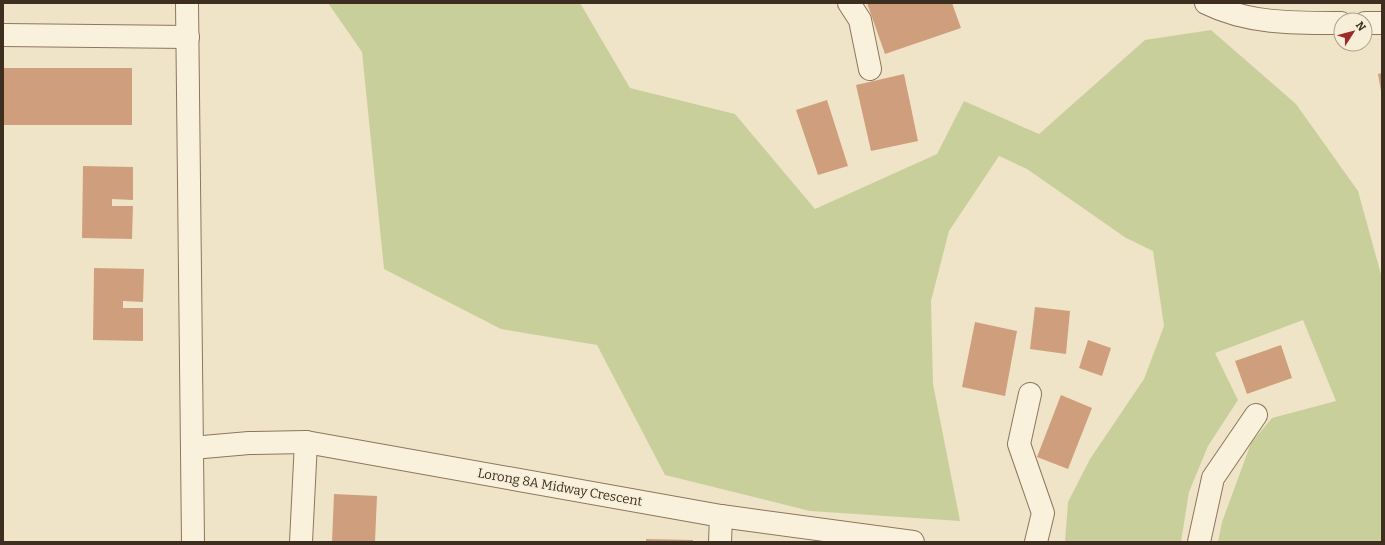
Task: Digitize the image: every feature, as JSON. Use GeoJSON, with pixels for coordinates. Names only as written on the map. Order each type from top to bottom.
{"type":"FeatureCollection","features":[{"type":"Feature","properties":{"kind":"street"},"geometry":{"type":"LineString","coordinates":[[187,3],[193,542]]}},
{"type":"Feature","properties":{"kind":"street"},"geometry":{"type":"LineString","coordinates":[[849,3],[860,20],[870,69]]}},
{"type":"Feature","properties":{"kind":"street"},"geometry":{"type":"LineString","coordinates":[[1206,3],[1223,12],[1278,22],[1333,23]]}},
{"type":"Feature","properties":{"kind":"street"},"geometry":{"type":"LineString","coordinates":[[3,35],[188,37]]}},
{"type":"Feature","properties":{"kind":"street"},"geometry":{"type":"LineString","coordinates":[[1030,394],[1019,444],[1043,514],[1036,542]]}},
{"type":"Feature","properties":{"kind":"street"},"geometry":{"type":"LineString","coordinates":[[1199,542],[1212,478],[1256,415]]}},
{"type":"Feature","properties":{"kind":"street"},"geometry":{"type":"LineString","coordinates":[[301,542],[306,442]]}},
{"type":"Feature","properties":{"kind":"street","name":"Lorong 8A Midway Crescent"},"geometry":{"type":"LineString","coordinates":[[192,448],[249,443],[306,442],[720,516],[913,542]]}},
{"type":"Feature","properties":{"kind":"street"},"geometry":{"type":"LineString","coordinates":[[720,516],[720,542]]}},
{"type":"Feature","properties":{"kind":"green space"},"geometry":{"type":"Polygon","coordinates":[[[328,3],[580,3],[630,88],[735,114],[815,209],[937,154],[964,101],[1039,134],[1145,40],[1211,30],[1296,104],[1358,191],[1382,278],[1382,542],[1218,542],[1222,522],[1251,443],[1272,418],[1336,401],[1303,320],[1215,353],[1238,400],[1208,446],[1189,492],[1181,542],[1065,542],[1068,502],[1090,459],[1144,379],[1164,326],[1153,251],[1126,238],[1027,169],[999,156],[949,231],[931,301],[933,384],[960,521],[810,511],[665,475],[597,345],[501,329],[384,269],[362,52],[328,3]]]}},
{"type":"Feature","properties":{"kind":"building"},"geometry":{"type":"Polygon","coordinates":[[[867,3],[952,3],[961,28],[885,54],[867,3]]]}},
{"type":"Feature","properties":{"kind":"building"},"geometry":{"type":"Polygon","coordinates":[[[3,68],[132,68],[132,125],[3,125],[3,68]]]}},
{"type":"Feature","properties":{"kind":"building"},"geometry":{"type":"Polygon","coordinates":[[[1382,73],[1382,91],[1381,91],[1378,74],[1382,73]]]}},
{"type":"Feature","properties":{"kind":"building"},"geometry":{"type":"Polygon","coordinates":[[[904,74],[918,141],[871,151],[856,85],[904,74]]]}},
{"type":"Feature","properties":{"kind":"building"},"geometry":{"type":"Polygon","coordinates":[[[827,100],[848,166],[818,175],[796,110],[827,100]]]}},
{"type":"Feature","properties":{"kind":"building"},"geometry":{"type":"Polygon","coordinates":[[[83,166],[133,167],[133,200],[112,199],[112,206],[133,206],[132,239],[82,238],[83,166]]]}},
{"type":"Feature","properties":{"kind":"building"},"geometry":{"type":"Polygon","coordinates":[[[94,268],[144,269],[143,302],[123,301],[123,308],[143,308],[143,341],[93,340],[94,268]]]}},
{"type":"Feature","properties":{"kind":"building"},"geometry":{"type":"Polygon","coordinates":[[[1035,307],[1070,311],[1066,354],[1030,349],[1035,307]]]}},
{"type":"Feature","properties":{"kind":"building"},"geometry":{"type":"Polygon","coordinates":[[[975,322],[1017,331],[1005,396],[962,387],[975,322]]]}},
{"type":"Feature","properties":{"kind":"building"},"geometry":{"type":"Polygon","coordinates":[[[1088,340],[1111,348],[1102,376],[1079,368],[1088,340]]]}},
{"type":"Feature","properties":{"kind":"building"},"geometry":{"type":"Polygon","coordinates":[[[1281,345],[1292,378],[1247,394],[1235,361],[1281,345]]]}},
{"type":"Feature","properties":{"kind":"building"},"geometry":{"type":"Polygon","coordinates":[[[1061,395],[1092,408],[1068,469],[1037,457],[1061,395]]]}},
{"type":"Feature","properties":{"kind":"building"},"geometry":{"type":"Polygon","coordinates":[[[334,494],[377,496],[375,542],[332,542],[334,494]]]}},
{"type":"Feature","properties":{"kind":"building"},"geometry":{"type":"Polygon","coordinates":[[[646,539],[693,540],[693,542],[646,542],[646,539]]]}}]}
